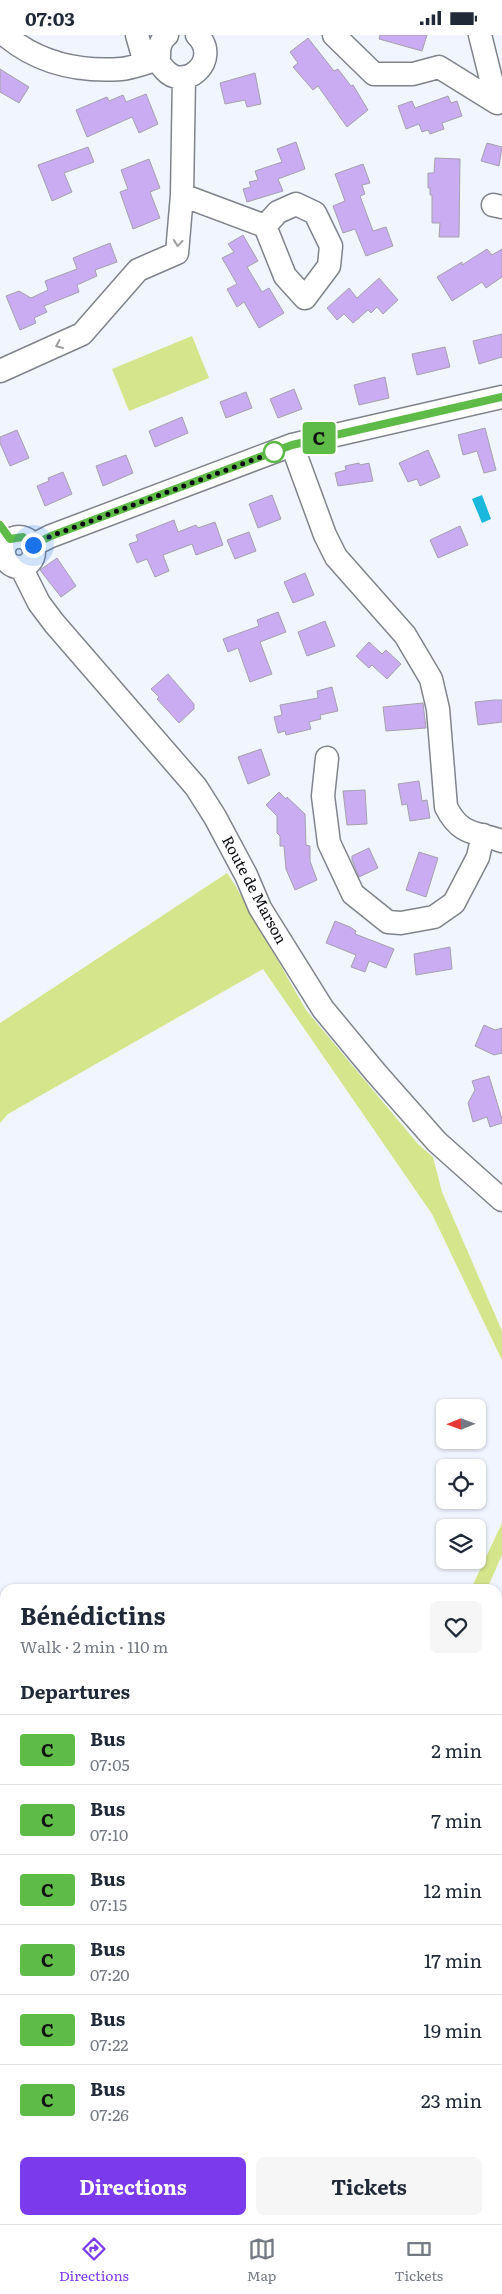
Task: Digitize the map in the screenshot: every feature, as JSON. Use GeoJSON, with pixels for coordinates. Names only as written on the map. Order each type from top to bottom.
{"type":"FeatureCollection","features":[{"type":"Feature","properties":{"kind":"street"},"geometry":{"type":"LineString","coordinates":[[5,35],[20,48],[62,65],[83,69],[122,69],[152,61]]}},
{"type":"Feature","properties":{"kind":"street"},"geometry":{"type":"LineString","coordinates":[[137,35],[152,61],[174,76],[184,77],[199,71],[204,63],[206,51],[198,35]]}},
{"type":"Feature","properties":{"kind":"street"},"geometry":{"type":"LineString","coordinates":[[152,61],[167,35]]}},
{"type":"Feature","properties":{"kind":"street"},"geometry":{"type":"LineString","coordinates":[[334,35],[374,74],[413,74],[439,67],[497,103],[480,35]]}},
{"type":"Feature","properties":{"kind":"street"},"geometry":{"type":"LineString","coordinates":[[0,371],[82,335],[138,270],[177,253],[182,195],[184,77]]}},
{"type":"Feature","properties":{"kind":"street"},"geometry":{"type":"LineString","coordinates":[[182,195],[265,226]]}},
{"type":"Feature","properties":{"kind":"street"},"geometry":{"type":"LineString","coordinates":[[33,545],[51,536],[292,445],[502,397]]}},
{"type":"Feature","properties":{"kind":"street"},"geometry":{"type":"LineString","coordinates":[[292,445],[325,535],[336,557],[404,635],[431,679],[438,709],[446,807],[460,828],[493,838],[478,857],[454,903],[434,917],[401,923],[388,922],[353,894],[329,843],[323,796],[327,758]]}},
{"type":"Feature","properties":{"kind":"street"},"geometry":{"type":"LineString","coordinates":[[5,532],[23,537],[33,545],[34,551],[31,561],[21,567],[10,564],[6,560],[4,548],[5,532]]}},
{"type":"Feature","properties":{"kind":"street","name":"Route de Marson"},"geometry":{"type":"LineString","coordinates":[[21,567],[35,597],[49,616],[196,787],[216,817],[270,925],[323,1009],[376,1073],[438,1142],[502,1200]]}},
{"type":"Feature","properties":{"kind":"green space"},"geometry":{"type":"Polygon","coordinates":[[[192,336],[209,378],[129,411],[112,369],[192,336]]]}},
{"type":"Feature","properties":{"kind":"green space"},"geometry":{"type":"Polygon","coordinates":[[[227,873],[306,1010],[418,1144],[433,1157],[442,1192],[502,1331],[502,1360],[432,1214],[263,969],[8,1114],[0,1123],[0,1023],[227,873]]]}},
{"type":"Feature","properties":{"kind":"green space"},"geometry":{"type":"Polygon","coordinates":[[[502,1523],[502,1555],[489,1584],[473,1584],[480,1569],[486,1569],[486,1557],[502,1523]]]}},
{"type":"Feature","properties":{"kind":"water"},"geometry":{"type":"Polygon","coordinates":[[[482,495],[491,519],[482,523],[472,499],[482,495]]]}},
{"type":"Feature","properties":{"kind":"building"},"geometry":{"type":"Polygon","coordinates":[[[380,35],[427,35],[422,51],[379,39],[380,35]]]}},
{"type":"Feature","properties":{"kind":"building"},"geometry":{"type":"Polygon","coordinates":[[[308,38],[334,71],[338,69],[351,86],[353,85],[368,110],[347,127],[318,86],[313,90],[293,67],[298,63],[290,52],[308,38]]]}},
{"type":"Feature","properties":{"kind":"building"},"geometry":{"type":"Polygon","coordinates":[[[0,69],[29,87],[19,103],[0,92],[0,69]]]}},
{"type":"Feature","properties":{"kind":"building"},"geometry":{"type":"Polygon","coordinates":[[[255,73],[261,104],[247,107],[245,100],[225,104],[220,83],[255,73]]]}},
{"type":"Feature","properties":{"kind":"building"},"geometry":{"type":"Polygon","coordinates":[[[146,94],[158,124],[139,133],[132,117],[87,137],[76,110],[107,97],[109,101],[123,95],[126,102],[146,94]]]}},
{"type":"Feature","properties":{"kind":"building"},"geometry":{"type":"Polygon","coordinates":[[[448,96],[451,103],[457,101],[462,116],[442,123],[444,129],[430,134],[428,130],[422,132],[419,124],[406,129],[398,106],[412,101],[415,108],[448,96]]]}},
{"type":"Feature","properties":{"kind":"building"},"geometry":{"type":"Polygon","coordinates":[[[296,142],[305,169],[278,179],[283,191],[247,202],[243,189],[251,187],[249,182],[258,180],[255,171],[282,162],[277,149],[296,142]]]}},
{"type":"Feature","properties":{"kind":"building"},"geometry":{"type":"Polygon","coordinates":[[[487,143],[502,147],[499,166],[481,161],[487,143]]]}},
{"type":"Feature","properties":{"kind":"building"},"geometry":{"type":"Polygon","coordinates":[[[88,147],[94,162],[64,173],[72,192],[52,201],[38,165],[88,147]]]}},
{"type":"Feature","properties":{"kind":"building"},"geometry":{"type":"Polygon","coordinates":[[[435,158],[460,159],[459,237],[439,237],[440,223],[432,223],[432,195],[430,195],[430,188],[428,188],[428,173],[434,173],[435,158]]]}},
{"type":"Feature","properties":{"kind":"building"},"geometry":{"type":"Polygon","coordinates":[[[149,159],[160,188],[150,192],[160,218],[133,229],[120,192],[128,189],[121,170],[149,159]]]}},
{"type":"Feature","properties":{"kind":"building"},"geometry":{"type":"Polygon","coordinates":[[[363,164],[370,183],[362,185],[365,194],[360,196],[373,231],[386,227],[393,246],[366,256],[355,229],[343,233],[333,206],[345,201],[335,174],[363,164]]]}},
{"type":"Feature","properties":{"kind":"building"},"geometry":{"type":"Polygon","coordinates":[[[243,235],[258,261],[247,267],[262,292],[269,288],[284,313],[259,328],[244,302],[237,307],[227,289],[237,284],[222,258],[234,252],[228,244],[243,235]]]}},
{"type":"Feature","properties":{"kind":"building"},"geometry":{"type":"Polygon","coordinates":[[[110,243],[117,262],[95,270],[97,276],[77,285],[79,292],[44,306],[47,312],[34,318],[36,323],[20,330],[6,296],[19,291],[31,298],[48,290],[45,281],[77,269],[73,258],[110,243]]]}},
{"type":"Feature","properties":{"kind":"building"},"geometry":{"type":"Polygon","coordinates":[[[487,249],[492,255],[502,249],[502,277],[486,288],[482,282],[452,301],[437,277],[462,262],[462,265],[487,249]]]}},
{"type":"Feature","properties":{"kind":"building"},"geometry":{"type":"Polygon","coordinates":[[[379,278],[398,300],[383,314],[377,307],[371,313],[368,310],[353,323],[344,314],[337,320],[327,308],[349,288],[357,298],[379,278]]]}},
{"type":"Feature","properties":{"kind":"building"},"geometry":{"type":"Polygon","coordinates":[[[502,334],[502,357],[479,364],[473,341],[502,334]]]}},
{"type":"Feature","properties":{"kind":"building"},"geometry":{"type":"Polygon","coordinates":[[[445,347],[450,367],[417,375],[412,354],[445,347]]]}},
{"type":"Feature","properties":{"kind":"building"},"geometry":{"type":"Polygon","coordinates":[[[385,377],[389,398],[359,405],[354,385],[385,377]]]}},
{"type":"Feature","properties":{"kind":"building"},"geometry":{"type":"Polygon","coordinates":[[[294,389],[302,409],[278,418],[270,399],[294,389]]]}},
{"type":"Feature","properties":{"kind":"building"},"geometry":{"type":"Polygon","coordinates":[[[246,392],[252,408],[226,418],[220,402],[246,392]]]}},
{"type":"Feature","properties":{"kind":"building"},"geometry":{"type":"Polygon","coordinates":[[[182,417],[188,433],[155,447],[149,431],[182,417]]]}},
{"type":"Feature","properties":{"kind":"building"},"geometry":{"type":"Polygon","coordinates":[[[485,428],[496,470],[484,473],[477,451],[463,455],[458,435],[485,428]]]}},
{"type":"Feature","properties":{"kind":"building"},"geometry":{"type":"Polygon","coordinates":[[[17,430],[29,458],[10,466],[0,443],[0,437],[17,430]]]}},
{"type":"Feature","properties":{"kind":"building"},"geometry":{"type":"Polygon","coordinates":[[[428,450],[440,477],[420,486],[417,479],[408,482],[399,463],[428,450]]]}},
{"type":"Feature","properties":{"kind":"building"},"geometry":{"type":"Polygon","coordinates":[[[126,455],[133,473],[103,486],[96,466],[126,455]]]}},
{"type":"Feature","properties":{"kind":"building"},"geometry":{"type":"Polygon","coordinates":[[[359,463],[360,465],[369,463],[373,481],[338,486],[335,473],[346,470],[345,466],[359,463]]]}},
{"type":"Feature","properties":{"kind":"building"},"geometry":{"type":"Polygon","coordinates":[[[63,472],[72,494],[45,506],[37,486],[49,481],[48,478],[63,472]]]}},
{"type":"Feature","properties":{"kind":"building"},"geometry":{"type":"Polygon","coordinates":[[[272,495],[281,519],[258,528],[249,504],[272,495]]]}},
{"type":"Feature","properties":{"kind":"building"},"geometry":{"type":"Polygon","coordinates":[[[174,520],[178,532],[196,525],[198,528],[215,522],[223,545],[196,555],[192,544],[163,555],[169,571],[155,577],[147,559],[137,563],[129,544],[138,541],[136,535],[174,520]]]}},
{"type":"Feature","properties":{"kind":"building"},"geometry":{"type":"Polygon","coordinates":[[[460,526],[468,545],[438,558],[430,540],[460,526]]]}},
{"type":"Feature","properties":{"kind":"building"},"geometry":{"type":"Polygon","coordinates":[[[249,532],[256,551],[235,559],[227,540],[249,532]]]}},
{"type":"Feature","properties":{"kind":"building"},"geometry":{"type":"Polygon","coordinates":[[[57,558],[76,586],[61,597],[40,570],[57,558]]]}},
{"type":"Feature","properties":{"kind":"building"},"geometry":{"type":"Polygon","coordinates":[[[305,573],[314,595],[293,603],[284,582],[305,573]]]}},
{"type":"Feature","properties":{"kind":"building"},"geometry":{"type":"Polygon","coordinates":[[[278,612],[286,632],[260,642],[272,674],[250,682],[238,648],[228,652],[223,639],[259,626],[257,620],[278,612]]]}},
{"type":"Feature","properties":{"kind":"building"},"geometry":{"type":"Polygon","coordinates":[[[325,621],[335,646],[307,656],[298,632],[325,621]]]}},
{"type":"Feature","properties":{"kind":"building"},"geometry":{"type":"Polygon","coordinates":[[[369,642],[382,654],[386,650],[401,664],[387,679],[372,665],[369,668],[356,656],[369,642]]]}},
{"type":"Feature","properties":{"kind":"building"},"geometry":{"type":"Polygon","coordinates":[[[168,674],[194,704],[194,709],[179,723],[157,699],[159,697],[151,689],[168,674]]]}},
{"type":"Feature","properties":{"kind":"building"},"geometry":{"type":"Polygon","coordinates":[[[332,687],[338,711],[320,715],[321,719],[309,722],[311,729],[286,735],[285,731],[278,733],[274,717],[282,715],[280,705],[318,698],[317,691],[332,687]]]}},
{"type":"Feature","properties":{"kind":"building"},"geometry":{"type":"Polygon","coordinates":[[[502,700],[502,722],[478,725],[475,702],[502,700]]]}},
{"type":"Feature","properties":{"kind":"building"},"geometry":{"type":"Polygon","coordinates":[[[423,703],[426,728],[386,731],[383,707],[423,703]]]}},
{"type":"Feature","properties":{"kind":"building"},"geometry":{"type":"Polygon","coordinates":[[[261,749],[270,775],[248,784],[238,757],[261,749]]]}},
{"type":"Feature","properties":{"kind":"building"},"geometry":{"type":"Polygon","coordinates":[[[419,781],[422,801],[427,800],[430,818],[410,821],[407,804],[402,805],[398,784],[419,781]]]}},
{"type":"Feature","properties":{"kind":"building"},"geometry":{"type":"Polygon","coordinates":[[[365,790],[367,824],[347,825],[343,791],[365,790]]]}},
{"type":"Feature","properties":{"kind":"building"},"geometry":{"type":"Polygon","coordinates":[[[279,792],[305,814],[306,845],[310,846],[310,861],[317,880],[295,890],[286,869],[284,846],[280,846],[280,836],[277,833],[277,816],[266,805],[279,792]]]}},
{"type":"Feature","properties":{"kind":"building"},"geometry":{"type":"Polygon","coordinates":[[[369,848],[378,868],[359,877],[352,856],[369,848]]]}},
{"type":"Feature","properties":{"kind":"building"},"geometry":{"type":"Polygon","coordinates":[[[419,852],[438,858],[426,897],[406,890],[419,852]]]}},
{"type":"Feature","properties":{"kind":"building"},"geometry":{"type":"Polygon","coordinates":[[[335,921],[350,927],[356,931],[355,934],[394,949],[386,968],[369,961],[365,972],[351,967],[356,955],[326,943],[335,921]]]}},
{"type":"Feature","properties":{"kind":"building"},"geometry":{"type":"Polygon","coordinates":[[[450,947],[452,969],[416,975],[414,954],[450,947]]]}},
{"type":"Feature","properties":{"kind":"building"},"geometry":{"type":"Polygon","coordinates":[[[484,1025],[495,1030],[502,1028],[502,1053],[494,1055],[475,1046],[484,1025]]]}},
{"type":"Feature","properties":{"kind":"building"},"geometry":{"type":"Polygon","coordinates":[[[489,1076],[502,1119],[502,1123],[490,1127],[487,1117],[473,1122],[468,1103],[475,1090],[472,1081],[489,1076]]]}},
{"type":"Feature","properties":{"kind":"bus line","name":"C"},"geometry":{"type":"LineString","coordinates":[[0,525],[10,539],[19,536],[23,537],[33,545],[51,536],[292,445],[502,397]]}},
{"type":"Feature","properties":{"kind":"route"},"geometry":{"type":"LineString","coordinates":[[33,545],[51,536],[274,452]]}}]}
